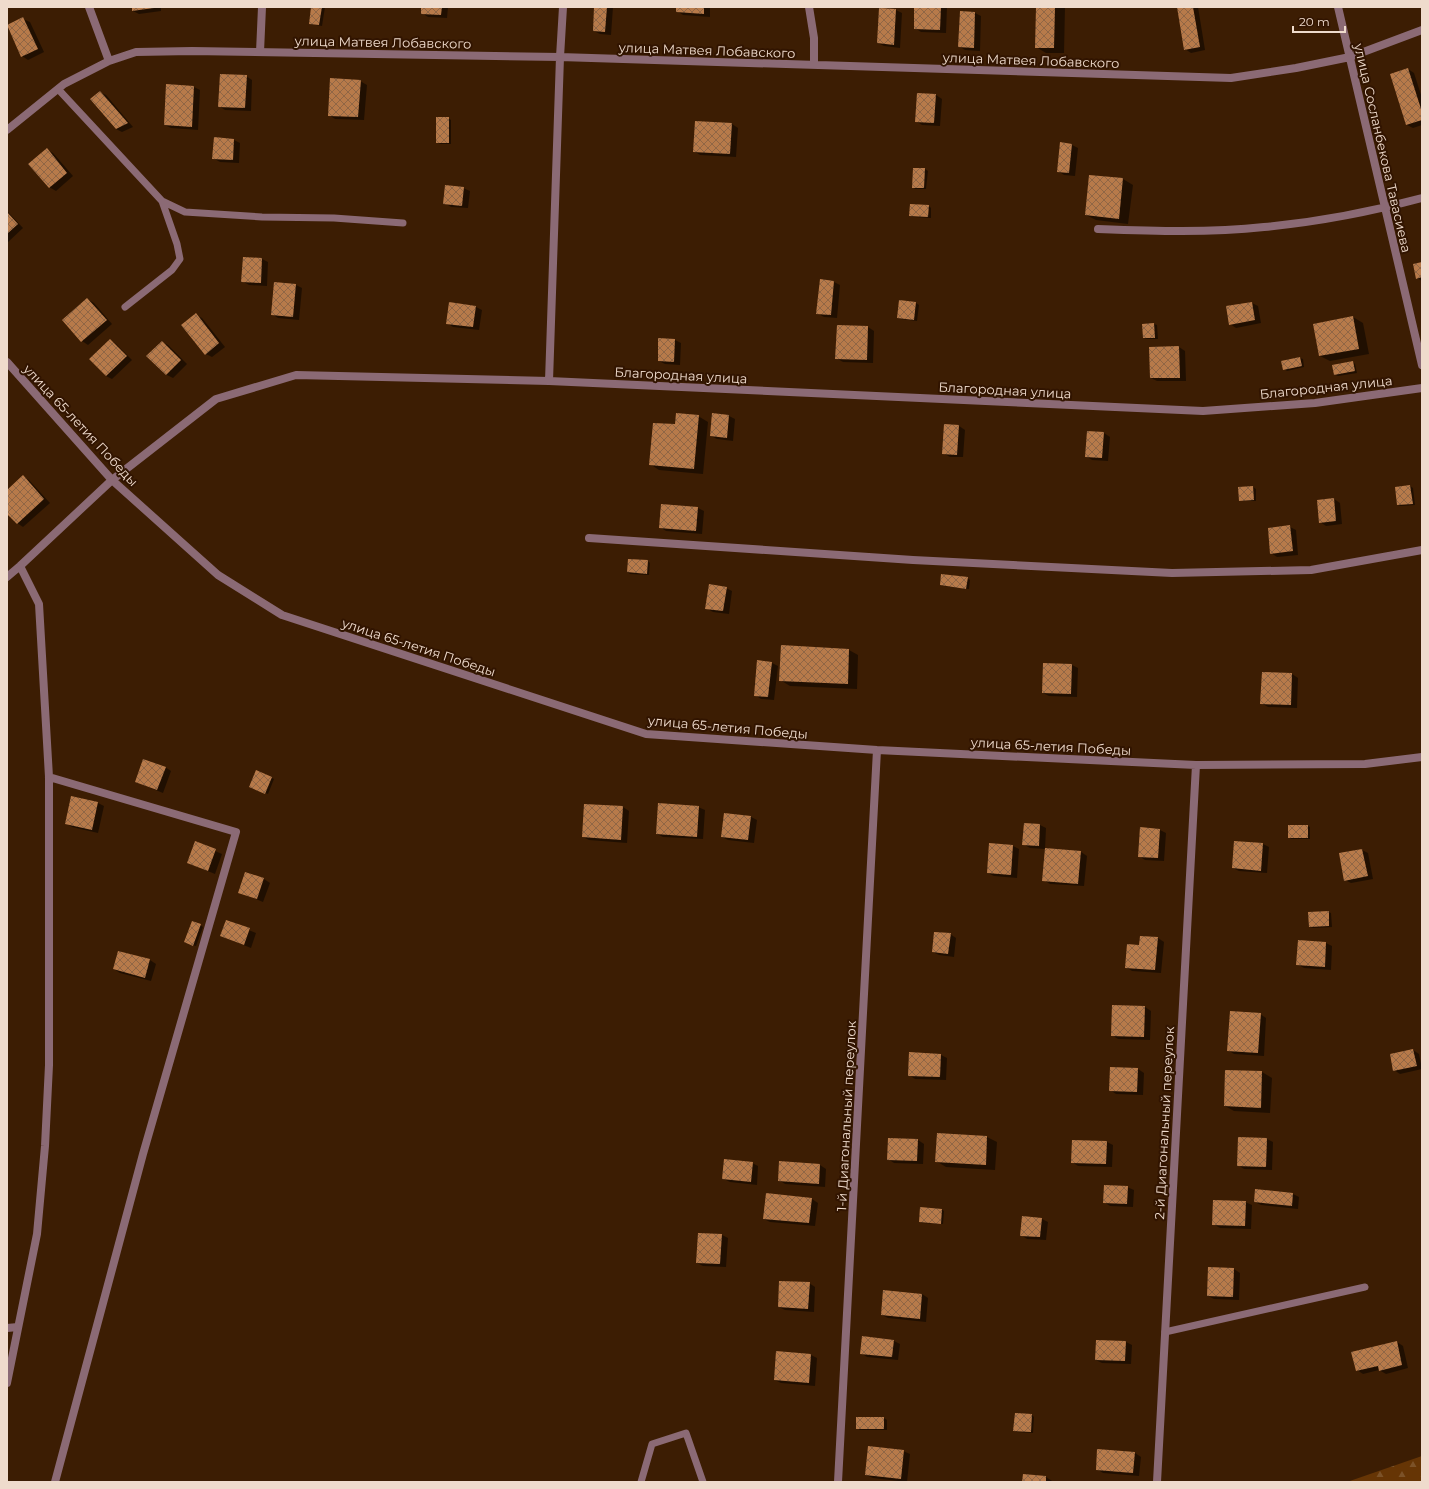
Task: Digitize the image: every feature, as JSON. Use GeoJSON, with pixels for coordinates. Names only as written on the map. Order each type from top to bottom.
{"type":"FeatureCollection","features":[{"type":"Feature","properties":{"kind":"street"},"geometry":{"type":"LineString","coordinates":[[89,7],[109,61]]}},
{"type":"Feature","properties":{"kind":"street"},"geometry":{"type":"LineString","coordinates":[[260,52],[262,7]]}},
{"type":"Feature","properties":{"kind":"street"},"geometry":{"type":"LineString","coordinates":[[549,381],[560,57],[564,7]]}},
{"type":"Feature","properties":{"kind":"street"},"geometry":{"type":"LineString","coordinates":[[809,7],[814,38],[814,65]]}},
{"type":"Feature","properties":{"kind":"street","name":"улица Сосланбекова Тавасиева"},"geometry":{"type":"LineString","coordinates":[[1338,7],[1422,365]]}},
{"type":"Feature","properties":{"kind":"street","name":"улица Матвея Лобавского"},"geometry":{"type":"LineString","coordinates":[[7,130],[64,84],[109,61],[136,52],[192,51],[560,57],[1231,78],[1296,68],[1350,57],[1422,30]]}},
{"type":"Feature","properties":{"kind":"street"},"geometry":{"type":"LineString","coordinates":[[1098,229],[1166,231],[1264,228],[1319,221],[1385,208],[1422,198]]}},
{"type":"Feature","properties":{"kind":"street","name":"улица 65-летия Победы"},"geometry":{"type":"LineString","coordinates":[[7,362],[112,480],[218,575],[282,615],[646,734],[877,750],[1196,765],[1365,764],[1422,757]]}},
{"type":"Feature","properties":{"kind":"street","name":"Благородная улица"},"geometry":{"type":"LineString","coordinates":[[7,577],[112,480],[216,399],[296,375],[549,381],[1203,411],[1315,404],[1422,388]]}},
{"type":"Feature","properties":{"kind":"street"},"geometry":{"type":"LineString","coordinates":[[589,538],[912,560],[1172,573],[1312,570],[1422,550]]}},
{"type":"Feature","properties":{"kind":"street"},"geometry":{"type":"LineString","coordinates":[[7,1383],[37,1234],[45,1146],[49,1065],[49,777],[39,604],[20,566]]}},
{"type":"Feature","properties":{"kind":"street","name":"1-й Диагональный переулок"},"geometry":{"type":"LineString","coordinates":[[838,1482],[877,750]]}},
{"type":"Feature","properties":{"kind":"street","name":"2-й Диагональный переулок"},"geometry":{"type":"LineString","coordinates":[[1157,1482],[1196,765]]}},
{"type":"Feature","properties":{"kind":"street"},"geometry":{"type":"LineString","coordinates":[[49,777],[236,832],[143,1154],[55,1482]]}},
{"type":"Feature","properties":{"kind":"street"},"geometry":{"type":"LineString","coordinates":[[7,1328],[18,1327]]}},
{"type":"Feature","properties":{"kind":"lane"},"geometry":{"type":"LineString","coordinates":[[58,89],[162,201],[185,212],[262,217],[334,218],[403,223]]}},
{"type":"Feature","properties":{"kind":"lane"},"geometry":{"type":"LineString","coordinates":[[125,307],[172,270],[180,259],[177,244],[162,201]]}},
{"type":"Feature","properties":{"kind":"lane"},"geometry":{"type":"LineString","coordinates":[[1165,1332],[1365,1287]]}},
{"type":"Feature","properties":{"kind":"lane"},"geometry":{"type":"LineString","coordinates":[[641,1482],[652,1444],[686,1433],[703,1482]]}},
{"type":"Feature","properties":{"kind":"green space"},"geometry":{"type":"Polygon","coordinates":[[[1422,1456],[1422,1482],[1347,1482],[1422,1456]]]}},
{"type":"Feature","properties":{"kind":"building"},"geometry":{"type":"Polygon","coordinates":[[[132,7],[154,7],[154,8],[132,11],[132,7]]]}},
{"type":"Feature","properties":{"kind":"building"},"geometry":{"type":"Polygon","coordinates":[[[311,7],[322,7],[319,25],[309,24],[311,7]]]}},
{"type":"Feature","properties":{"kind":"building"},"geometry":{"type":"Polygon","coordinates":[[[421,7],[442,7],[441,15],[421,14],[421,7]]]}},
{"type":"Feature","properties":{"kind":"building"},"geometry":{"type":"Polygon","coordinates":[[[594,7],[607,7],[605,32],[593,31],[594,7]]]}},
{"type":"Feature","properties":{"kind":"building"},"geometry":{"type":"Polygon","coordinates":[[[676,7],[704,7],[704,14],[676,12],[676,7]]]}},
{"type":"Feature","properties":{"kind":"building"},"geometry":{"type":"Polygon","coordinates":[[[914,7],[941,7],[940,30],[914,29],[914,7]]]}},
{"type":"Feature","properties":{"kind":"building"},"geometry":{"type":"Polygon","coordinates":[[[1036,7],[1055,7],[1054,48],[1035,48],[1036,7]]]}},
{"type":"Feature","properties":{"kind":"building"},"geometry":{"type":"Polygon","coordinates":[[[1177,7],[1193,7],[1200,47],[1184,50],[1177,7]]]}},
{"type":"Feature","properties":{"kind":"building"},"geometry":{"type":"Polygon","coordinates":[[[879,8],[896,9],[894,45],[877,43],[879,8]]]}},
{"type":"Feature","properties":{"kind":"building"},"geometry":{"type":"Polygon","coordinates":[[[960,11],[975,12],[974,48],[958,47],[960,11]]]}},
{"type":"Feature","properties":{"kind":"building"},"geometry":{"type":"Polygon","coordinates":[[[23,17],[38,49],[21,57],[7,25],[23,17]]]}},
{"type":"Feature","properties":{"kind":"building"},"geometry":{"type":"Polygon","coordinates":[[[1408,68],[1422,112],[1422,120],[1406,125],[1390,74],[1408,68]]]}},
{"type":"Feature","properties":{"kind":"building"},"geometry":{"type":"Polygon","coordinates":[[[220,74],[247,75],[245,108],[218,107],[220,74]]]}},
{"type":"Feature","properties":{"kind":"building"},"geometry":{"type":"Polygon","coordinates":[[[330,78],[361,80],[358,117],[328,116],[330,78]]]}},
{"type":"Feature","properties":{"kind":"building"},"geometry":{"type":"Polygon","coordinates":[[[166,84],[194,86],[192,127],[164,125],[166,84]]]}},
{"type":"Feature","properties":{"kind":"building"},"geometry":{"type":"Polygon","coordinates":[[[100,91],[128,123],[116,129],[90,99],[100,91]]]}},
{"type":"Feature","properties":{"kind":"building"},"geometry":{"type":"Polygon","coordinates":[[[917,93],[936,94],[934,123],[915,122],[917,93]]]}},
{"type":"Feature","properties":{"kind":"building"},"geometry":{"type":"Polygon","coordinates":[[[436,117],[449,117],[449,143],[436,143],[436,117]]]}},
{"type":"Feature","properties":{"kind":"building"},"geometry":{"type":"Polygon","coordinates":[[[695,121],[732,123],[730,154],[693,152],[695,121]]]}},
{"type":"Feature","properties":{"kind":"building"},"geometry":{"type":"Polygon","coordinates":[[[214,137],[234,139],[233,160],[212,159],[214,137]]]}},
{"type":"Feature","properties":{"kind":"building"},"geometry":{"type":"Polygon","coordinates":[[[1060,142],[1072,144],[1069,173],[1057,172],[1060,142]]]}},
{"type":"Feature","properties":{"kind":"building"},"geometry":{"type":"Polygon","coordinates":[[[47,148],[67,173],[49,188],[28,164],[47,148]]]}},
{"type":"Feature","properties":{"kind":"building"},"geometry":{"type":"Polygon","coordinates":[[[913,168],[925,168],[924,188],[912,188],[913,168]]]}},
{"type":"Feature","properties":{"kind":"building"},"geometry":{"type":"Polygon","coordinates":[[[1089,175],[1123,178],[1119,219],[1085,215],[1089,175]]]}},
{"type":"Feature","properties":{"kind":"building"},"geometry":{"type":"Polygon","coordinates":[[[445,185],[464,187],[462,206],[443,204],[445,185]]]}},
{"type":"Feature","properties":{"kind":"building"},"geometry":{"type":"Polygon","coordinates":[[[910,204],[929,205],[928,217],[909,216],[910,204]]]}},
{"type":"Feature","properties":{"kind":"building"},"geometry":{"type":"Polygon","coordinates":[[[7,212],[18,224],[7,234],[7,212]]]}},
{"type":"Feature","properties":{"kind":"building"},"geometry":{"type":"Polygon","coordinates":[[[243,257],[262,258],[261,283],[241,282],[243,257]]]}},
{"type":"Feature","properties":{"kind":"building"},"geometry":{"type":"Polygon","coordinates":[[[1422,262],[1422,277],[1416,279],[1413,264],[1422,262]]]}},
{"type":"Feature","properties":{"kind":"building"},"geometry":{"type":"Polygon","coordinates":[[[820,279],[834,281],[831,315],[816,314],[820,279]]]}},
{"type":"Feature","properties":{"kind":"building"},"geometry":{"type":"Polygon","coordinates":[[[274,282],[296,284],[293,317],[271,315],[274,282]]]}},
{"type":"Feature","properties":{"kind":"building"},"geometry":{"type":"Polygon","coordinates":[[[87,298],[107,320],[81,342],[62,320],[87,298]]]}},
{"type":"Feature","properties":{"kind":"building"},"geometry":{"type":"Polygon","coordinates":[[[899,300],[916,302],[914,320],[897,318],[899,300]]]}},
{"type":"Feature","properties":{"kind":"building"},"geometry":{"type":"Polygon","coordinates":[[[449,302],[476,306],[473,327],[446,324],[449,302]]]}},
{"type":"Feature","properties":{"kind":"building"},"geometry":{"type":"Polygon","coordinates":[[[1252,302],[1255,320],[1229,325],[1226,306],[1252,302]]]}},
{"type":"Feature","properties":{"kind":"building"},"geometry":{"type":"Polygon","coordinates":[[[196,313],[219,343],[205,355],[181,325],[196,313]]]}},
{"type":"Feature","properties":{"kind":"building"},"geometry":{"type":"Polygon","coordinates":[[[1353,316],[1359,349],[1319,356],[1313,324],[1353,316]]]}},
{"type":"Feature","properties":{"kind":"building"},"geometry":{"type":"Polygon","coordinates":[[[1154,323],[1155,338],[1143,338],[1142,324],[1154,323]]]}},
{"type":"Feature","properties":{"kind":"building"},"geometry":{"type":"Polygon","coordinates":[[[837,325],[868,326],[867,360],[835,359],[837,325]]]}},
{"type":"Feature","properties":{"kind":"building"},"geometry":{"type":"Polygon","coordinates":[[[658,338],[675,339],[674,362],[658,361],[658,338]]]}},
{"type":"Feature","properties":{"kind":"building"},"geometry":{"type":"Polygon","coordinates":[[[110,339],[127,356],[106,376],[89,359],[110,339]]]}},
{"type":"Feature","properties":{"kind":"building"},"geometry":{"type":"Polygon","coordinates":[[[162,341],[181,360],[166,375],[146,356],[162,341]]]}},
{"type":"Feature","properties":{"kind":"building"},"geometry":{"type":"Polygon","coordinates":[[[1179,346],[1180,378],[1150,378],[1149,347],[1179,346]]]}},
{"type":"Feature","properties":{"kind":"building"},"geometry":{"type":"Polygon","coordinates":[[[1300,357],[1302,366],[1283,370],[1281,361],[1300,357]]]}},
{"type":"Feature","properties":{"kind":"building"},"geometry":{"type":"Polygon","coordinates":[[[1353,361],[1355,371],[1334,375],[1332,365],[1353,361]]]}},
{"type":"Feature","properties":{"kind":"building"},"geometry":{"type":"Polygon","coordinates":[[[676,413],[699,415],[694,469],[649,465],[653,423],[675,424],[676,413]]]}},
{"type":"Feature","properties":{"kind":"building"},"geometry":{"type":"Polygon","coordinates":[[[712,413],[729,415],[727,438],[710,436],[712,413]]]}},
{"type":"Feature","properties":{"kind":"building"},"geometry":{"type":"Polygon","coordinates":[[[944,424],[959,425],[957,455],[942,454],[944,424]]]}},
{"type":"Feature","properties":{"kind":"building"},"geometry":{"type":"Polygon","coordinates":[[[1087,431],[1104,432],[1102,458],[1085,457],[1087,431]]]}},
{"type":"Feature","properties":{"kind":"building"},"geometry":{"type":"Polygon","coordinates":[[[23,475],[44,499],[17,524],[7,514],[7,490],[23,475]]]}},
{"type":"Feature","properties":{"kind":"building"},"geometry":{"type":"Polygon","coordinates":[[[1410,485],[1413,504],[1397,505],[1395,487],[1410,485]]]}},
{"type":"Feature","properties":{"kind":"building"},"geometry":{"type":"Polygon","coordinates":[[[1253,486],[1254,500],[1239,501],[1238,487],[1253,486]]]}},
{"type":"Feature","properties":{"kind":"building"},"geometry":{"type":"Polygon","coordinates":[[[1334,498],[1336,521],[1319,523],[1317,500],[1334,498]]]}},
{"type":"Feature","properties":{"kind":"building"},"geometry":{"type":"Polygon","coordinates":[[[661,504],[698,507],[696,531],[659,528],[661,504]]]}},
{"type":"Feature","properties":{"kind":"building"},"geometry":{"type":"Polygon","coordinates":[[[1290,525],[1293,551],[1270,554],[1268,528],[1290,525]]]}},
{"type":"Feature","properties":{"kind":"building"},"geometry":{"type":"Polygon","coordinates":[[[628,559],[648,560],[647,574],[627,572],[628,559]]]}},
{"type":"Feature","properties":{"kind":"building"},"geometry":{"type":"Polygon","coordinates":[[[941,574],[968,577],[966,589],[940,585],[941,574]]]}},
{"type":"Feature","properties":{"kind":"building"},"geometry":{"type":"Polygon","coordinates":[[[709,584],[727,587],[723,611],[705,609],[709,584]]]}},
{"type":"Feature","properties":{"kind":"building"},"geometry":{"type":"Polygon","coordinates":[[[781,645],[849,649],[848,684],[779,681],[781,645]]]}},
{"type":"Feature","properties":{"kind":"building"},"geometry":{"type":"Polygon","coordinates":[[[757,660],[772,662],[768,697],[754,696],[757,660]]]}},
{"type":"Feature","properties":{"kind":"building"},"geometry":{"type":"Polygon","coordinates":[[[1043,663],[1072,664],[1071,694],[1042,693],[1043,663]]]}},
{"type":"Feature","properties":{"kind":"building"},"geometry":{"type":"Polygon","coordinates":[[[1262,672],[1292,673],[1291,705],[1260,704],[1262,672]]]}},
{"type":"Feature","properties":{"kind":"building"},"geometry":{"type":"Polygon","coordinates":[[[143,759],[166,767],[157,790],[135,782],[143,759]]]}},
{"type":"Feature","properties":{"kind":"building"},"geometry":{"type":"Polygon","coordinates":[[[256,770],[272,777],[265,794],[249,787],[256,770]]]}},
{"type":"Feature","properties":{"kind":"building"},"geometry":{"type":"Polygon","coordinates":[[[71,796],[98,802],[92,830],[65,824],[71,796]]]}},
{"type":"Feature","properties":{"kind":"building"},"geometry":{"type":"Polygon","coordinates":[[[658,803],[699,806],[697,837],[656,834],[658,803]]]}},
{"type":"Feature","properties":{"kind":"building"},"geometry":{"type":"Polygon","coordinates":[[[584,804],[623,806],[621,840],[582,837],[584,804]]]}},
{"type":"Feature","properties":{"kind":"building"},"geometry":{"type":"Polygon","coordinates":[[[724,813],[751,816],[748,840],[721,837],[724,813]]]}},
{"type":"Feature","properties":{"kind":"building"},"geometry":{"type":"Polygon","coordinates":[[[1024,823],[1040,824],[1039,846],[1022,845],[1024,823]]]}},
{"type":"Feature","properties":{"kind":"building"},"geometry":{"type":"Polygon","coordinates":[[[1288,825],[1308,825],[1308,838],[1288,838],[1288,825]]]}},
{"type":"Feature","properties":{"kind":"building"},"geometry":{"type":"Polygon","coordinates":[[[1140,827],[1160,829],[1158,858],[1138,857],[1140,827]]]}},
{"type":"Feature","properties":{"kind":"building"},"geometry":{"type":"Polygon","coordinates":[[[195,841],[216,849],[208,871],[187,863],[195,841]]]}},
{"type":"Feature","properties":{"kind":"building"},"geometry":{"type":"Polygon","coordinates":[[[1234,841],[1263,843],[1261,871],[1232,868],[1234,841]]]}},
{"type":"Feature","properties":{"kind":"building"},"geometry":{"type":"Polygon","coordinates":[[[989,843],[1013,845],[1011,875],[987,873],[989,843]]]}},
{"type":"Feature","properties":{"kind":"building"},"geometry":{"type":"Polygon","coordinates":[[[1045,848],[1081,851],[1078,884],[1042,881],[1045,848]]]}},
{"type":"Feature","properties":{"kind":"building"},"geometry":{"type":"Polygon","coordinates":[[[1362,849],[1368,876],[1344,881],[1339,853],[1362,849]]]}},
{"type":"Feature","properties":{"kind":"building"},"geometry":{"type":"Polygon","coordinates":[[[245,872],[264,878],[257,899],[238,893],[245,872]]]}},
{"type":"Feature","properties":{"kind":"building"},"geometry":{"type":"Polygon","coordinates":[[[1329,911],[1329,926],[1309,927],[1308,912],[1329,911]]]}},
{"type":"Feature","properties":{"kind":"building"},"geometry":{"type":"Polygon","coordinates":[[[226,920],[250,928],[244,945],[220,936],[226,920]]]}},
{"type":"Feature","properties":{"kind":"building"},"geometry":{"type":"Polygon","coordinates":[[[192,921],[201,924],[193,946],[184,942],[192,921]]]}},
{"type":"Feature","properties":{"kind":"building"},"geometry":{"type":"Polygon","coordinates":[[[934,932],[951,933],[948,954],[932,952],[934,932]]]}},
{"type":"Feature","properties":{"kind":"building"},"geometry":{"type":"Polygon","coordinates":[[[1140,936],[1158,937],[1155,970],[1125,968],[1127,944],[1139,945],[1140,936]]]}},
{"type":"Feature","properties":{"kind":"building"},"geometry":{"type":"Polygon","coordinates":[[[1298,940],[1326,942],[1325,967],[1296,965],[1298,940]]]}},
{"type":"Feature","properties":{"kind":"building"},"geometry":{"type":"Polygon","coordinates":[[[118,951],[150,959],[145,978],[113,969],[118,951]]]}},
{"type":"Feature","properties":{"kind":"building"},"geometry":{"type":"Polygon","coordinates":[[[1112,1005],[1145,1006],[1144,1037],[1111,1036],[1112,1005]]]}},
{"type":"Feature","properties":{"kind":"building"},"geometry":{"type":"Polygon","coordinates":[[[1230,1011],[1261,1013],[1258,1053],[1227,1051],[1230,1011]]]}},
{"type":"Feature","properties":{"kind":"building"},"geometry":{"type":"Polygon","coordinates":[[[1413,1049],[1417,1066],[1393,1071],[1390,1054],[1413,1049]]]}},
{"type":"Feature","properties":{"kind":"building"},"geometry":{"type":"Polygon","coordinates":[[[909,1052],[941,1054],[940,1077],[908,1076],[909,1052]]]}},
{"type":"Feature","properties":{"kind":"building"},"geometry":{"type":"Polygon","coordinates":[[[1110,1067],[1138,1068],[1137,1092],[1109,1091],[1110,1067]]]}},
{"type":"Feature","properties":{"kind":"building"},"geometry":{"type":"Polygon","coordinates":[[[1225,1070],[1262,1071],[1261,1108],[1224,1106],[1225,1070]]]}},
{"type":"Feature","properties":{"kind":"building"},"geometry":{"type":"Polygon","coordinates":[[[937,1133],[987,1136],[986,1165],[935,1162],[937,1133]]]}},
{"type":"Feature","properties":{"kind":"building"},"geometry":{"type":"Polygon","coordinates":[[[1238,1137],[1267,1138],[1266,1167],[1237,1166],[1238,1137]]]}},
{"type":"Feature","properties":{"kind":"building"},"geometry":{"type":"Polygon","coordinates":[[[888,1138],[918,1139],[917,1161],[887,1160],[888,1138]]]}},
{"type":"Feature","properties":{"kind":"building"},"geometry":{"type":"Polygon","coordinates":[[[1072,1140],[1107,1141],[1106,1164],[1071,1163],[1072,1140]]]}},
{"type":"Feature","properties":{"kind":"building"},"geometry":{"type":"Polygon","coordinates":[[[724,1159],[753,1162],[751,1182],[722,1179],[724,1159]]]}},
{"type":"Feature","properties":{"kind":"building"},"geometry":{"type":"Polygon","coordinates":[[[779,1161],[820,1164],[819,1184],[778,1181],[779,1161]]]}},
{"type":"Feature","properties":{"kind":"building"},"geometry":{"type":"Polygon","coordinates":[[[1104,1185],[1128,1186],[1127,1204],[1103,1203],[1104,1185]]]}},
{"type":"Feature","properties":{"kind":"building"},"geometry":{"type":"Polygon","coordinates":[[[1255,1189],[1293,1193],[1292,1206],[1254,1202],[1255,1189]]]}},
{"type":"Feature","properties":{"kind":"building"},"geometry":{"type":"Polygon","coordinates":[[[766,1193],[812,1198],[809,1223],[763,1219],[766,1193]]]}},
{"type":"Feature","properties":{"kind":"building"},"geometry":{"type":"Polygon","coordinates":[[[1213,1200],[1246,1201],[1245,1226],[1212,1225],[1213,1200]]]}},
{"type":"Feature","properties":{"kind":"building"},"geometry":{"type":"Polygon","coordinates":[[[920,1207],[942,1209],[941,1224],[919,1222],[920,1207]]]}},
{"type":"Feature","properties":{"kind":"building"},"geometry":{"type":"Polygon","coordinates":[[[1022,1216],[1042,1218],[1040,1237],[1020,1236],[1022,1216]]]}},
{"type":"Feature","properties":{"kind":"building"},"geometry":{"type":"Polygon","coordinates":[[[698,1233],[722,1234],[720,1264],[696,1263],[698,1233]]]}},
{"type":"Feature","properties":{"kind":"building"},"geometry":{"type":"Polygon","coordinates":[[[1208,1267],[1234,1268],[1233,1297],[1207,1296],[1208,1267]]]}},
{"type":"Feature","properties":{"kind":"building"},"geometry":{"type":"Polygon","coordinates":[[[779,1281],[810,1282],[808,1309],[778,1307],[779,1281]]]}},
{"type":"Feature","properties":{"kind":"building"},"geometry":{"type":"Polygon","coordinates":[[[883,1290],[922,1294],[920,1319],[881,1315],[883,1290]]]}},
{"type":"Feature","properties":{"kind":"building"},"geometry":{"type":"Polygon","coordinates":[[[862,1336],[894,1340],[892,1357],[860,1354],[862,1336]]]}},
{"type":"Feature","properties":{"kind":"building"},"geometry":{"type":"Polygon","coordinates":[[[1096,1340],[1126,1341],[1125,1361],[1095,1360],[1096,1340]]]}},
{"type":"Feature","properties":{"kind":"building"},"geometry":{"type":"Polygon","coordinates":[[[1397,1341],[1402,1365],[1379,1371],[1378,1366],[1356,1371],[1351,1352],[1397,1341]]]}},
{"type":"Feature","properties":{"kind":"building"},"geometry":{"type":"Polygon","coordinates":[[[776,1351],[811,1354],[809,1383],[774,1380],[776,1351]]]}},
{"type":"Feature","properties":{"kind":"building"},"geometry":{"type":"Polygon","coordinates":[[[1015,1413],[1032,1414],[1031,1432],[1013,1431],[1015,1413]]]}},
{"type":"Feature","properties":{"kind":"building"},"geometry":{"type":"Polygon","coordinates":[[[856,1417],[884,1417],[884,1429],[856,1429],[856,1417]]]}},
{"type":"Feature","properties":{"kind":"building"},"geometry":{"type":"Polygon","coordinates":[[[868,1446],[904,1450],[901,1479],[865,1475],[868,1446]]]}},
{"type":"Feature","properties":{"kind":"building"},"geometry":{"type":"Polygon","coordinates":[[[1097,1449],[1135,1452],[1133,1473],[1096,1470],[1097,1449]]]}},
{"type":"Feature","properties":{"kind":"building"},"geometry":{"type":"Polygon","coordinates":[[[1023,1474],[1046,1476],[1046,1482],[1022,1482],[1023,1474]]]}}]}
